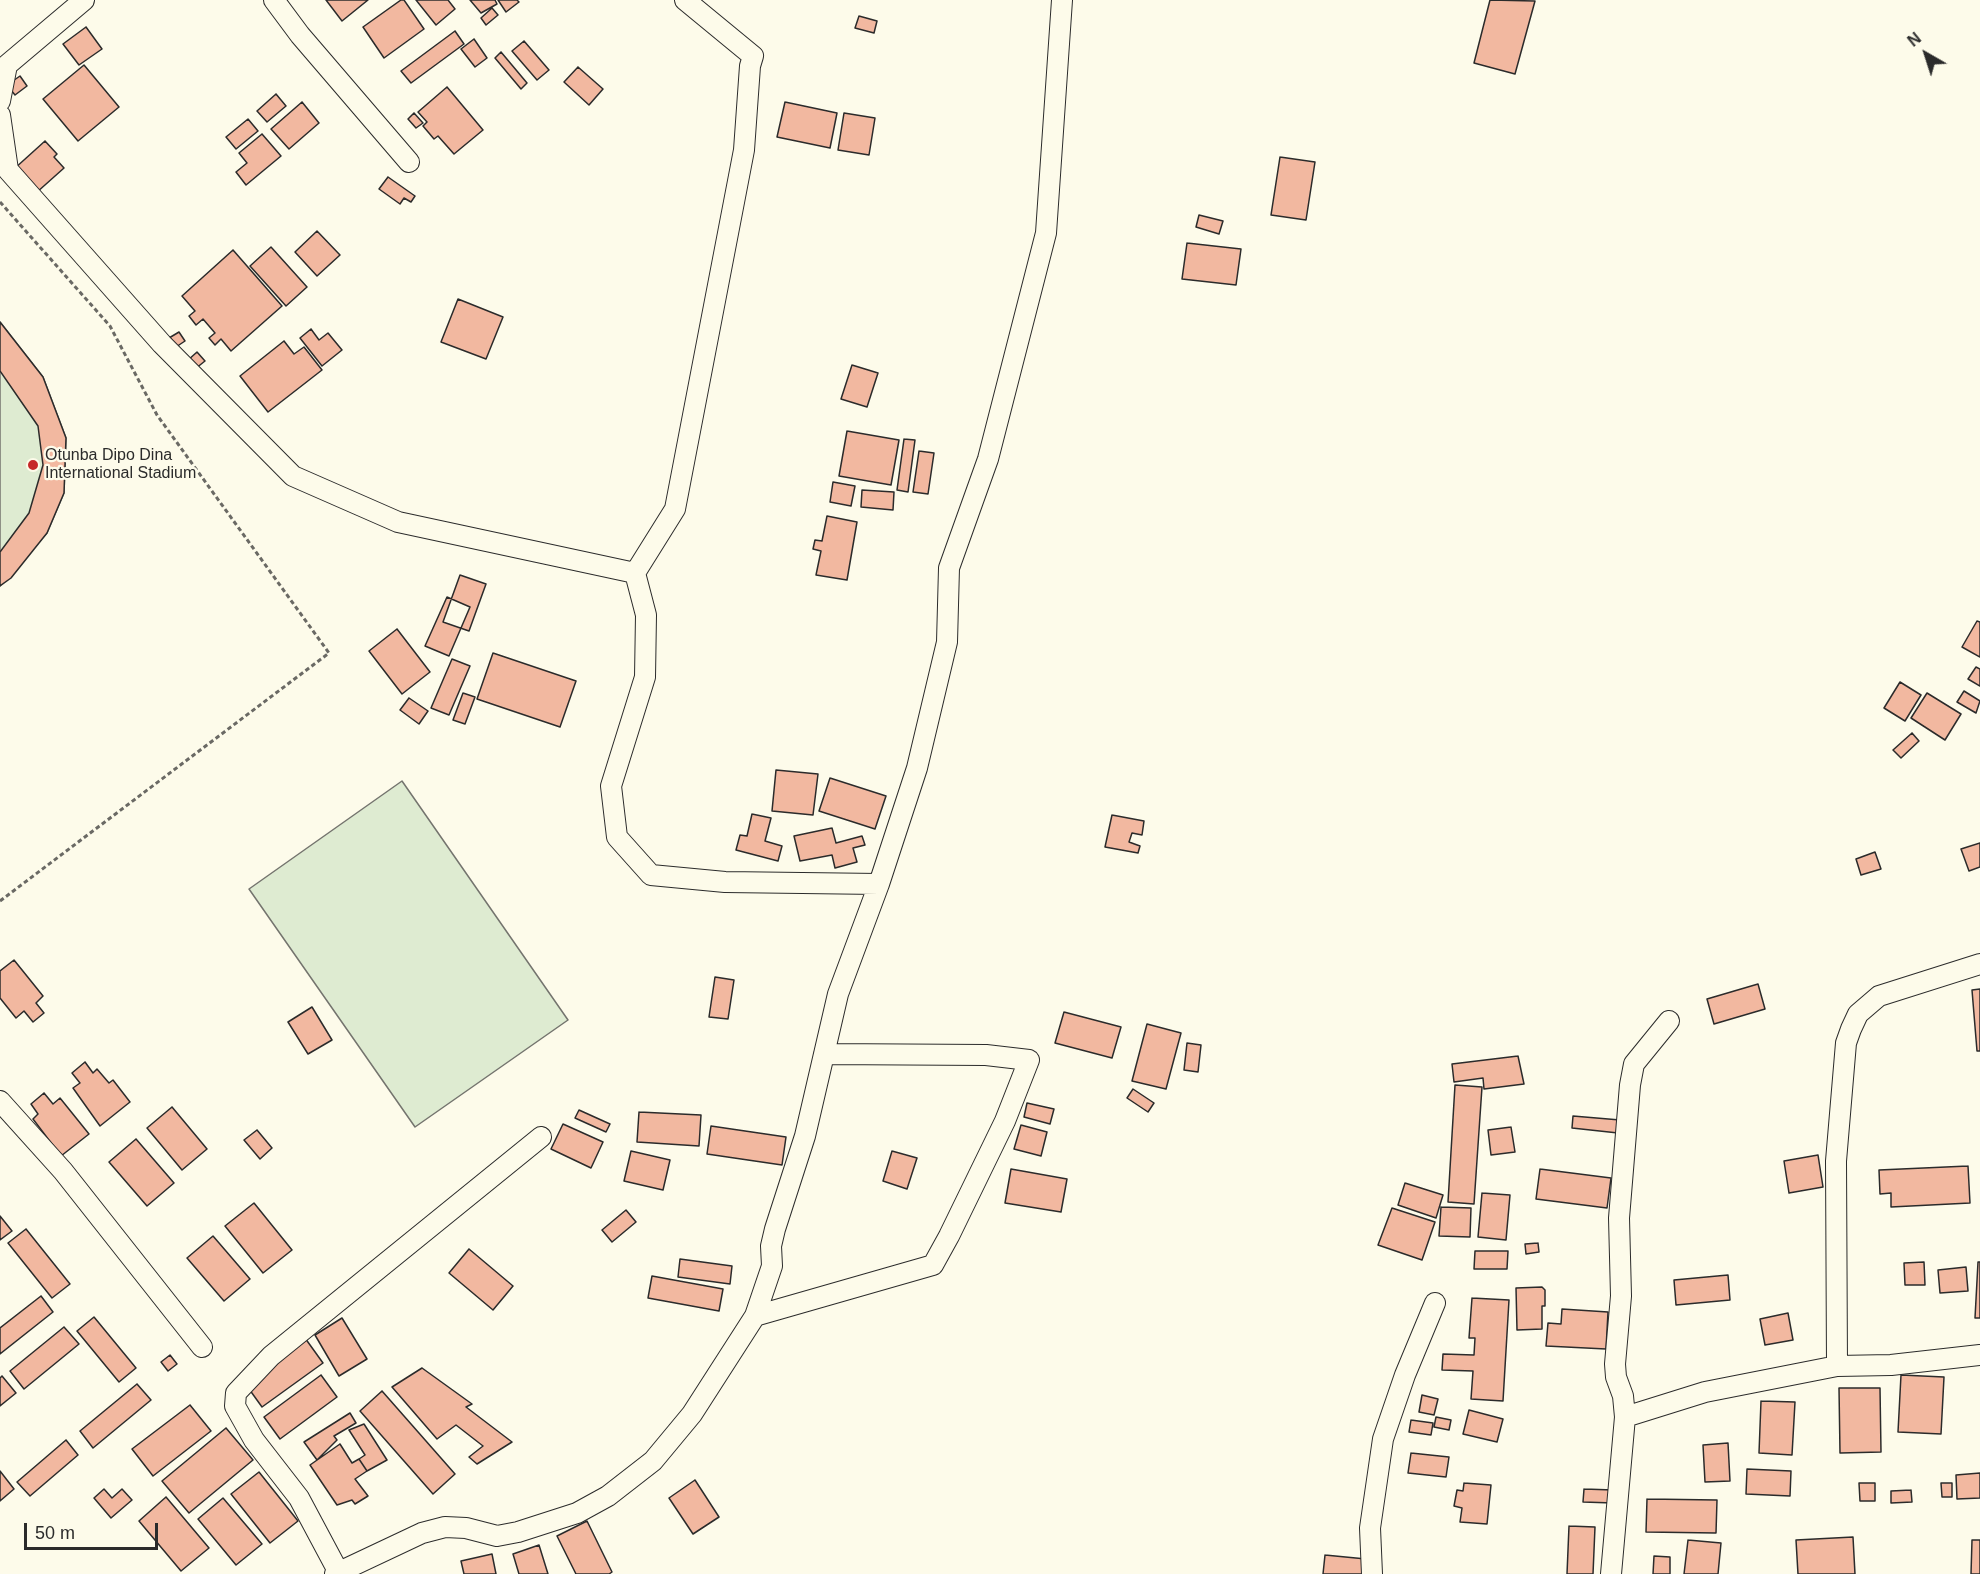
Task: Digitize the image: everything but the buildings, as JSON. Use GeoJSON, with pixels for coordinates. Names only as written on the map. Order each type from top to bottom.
{"type":"FeatureCollection","features":[{"type":"Feature","properties":{"kind":"street"},"geometry":{"type":"LineString","coordinates":[[0,101],[7,65],[84,0]]}},
{"type":"Feature","properties":{"kind":"street"},"geometry":{"type":"LineString","coordinates":[[274,0],[300,35],[409,162]]}},
{"type":"Feature","properties":{"kind":"street"},"geometry":{"type":"LineString","coordinates":[[685,0],[753,56],[750,66],[744,150],[675,509],[635,573],[646,615],[645,676],[611,786],[617,837],[651,875],[725,882],[879,884]]}},
{"type":"Feature","properties":{"kind":"street"},"geometry":{"type":"LineString","coordinates":[[541,1137],[271,1356],[236,1393],[235,1406],[254,1440],[299,1498],[337,1573],[422,1533],[445,1527],[466,1528],[497,1536],[518,1532],[577,1513],[608,1496],[653,1461],[692,1414],[755,1316],[772,1266],[771,1246],[775,1229],[805,1136],[838,994],[879,884],[917,768],[947,642],[949,568],[988,459],[1046,233],[1062,0]]}},
{"type":"Feature","properties":{"kind":"street"},"geometry":{"type":"LineString","coordinates":[[0,115],[8,170],[162,344],[292,476],[398,522],[635,573]]}},
{"type":"Feature","properties":{"kind":"street"},"geometry":{"type":"LineString","coordinates":[[1837,1366],[1836,1161],[1846,1043],[1858,1014],[1880,996],[1980,964]]}},
{"type":"Feature","properties":{"kind":"street"},"geometry":{"type":"LineString","coordinates":[[1611,1574],[1624,1417],[1623,1396],[1616,1377],[1615,1364],[1621,1296],[1619,1218],[1630,1085],[1634,1064],[1668,1021]]}},
{"type":"Feature","properties":{"kind":"street"},"geometry":{"type":"LineString","coordinates":[[755,1316],[933,1265],[950,1236],[1005,1121],[1029,1060],[986,1055],[824,1054]]}},
{"type":"Feature","properties":{"kind":"street"},"geometry":{"type":"LineString","coordinates":[[0,1101],[63,1171],[202,1347]]}},
{"type":"Feature","properties":{"kind":"street"},"geometry":{"type":"LineString","coordinates":[[1372,1574],[1370,1528],[1383,1439],[1405,1375],[1436,1303]]}},
{"type":"Feature","properties":{"kind":"street"},"geometry":{"type":"LineString","coordinates":[[1624,1417],[1705,1392],[1837,1366],[1891,1365],[1980,1355]]}},
{"type":"Feature","properties":{"kind":"path"},"geometry":{"type":"LineString","coordinates":[[0,202],[110,326],[157,415],[329,653],[0,901]]}},
{"type":"Feature","properties":{"kind":"green space","name":"Otunba Dipo Dina International Stadium"},"geometry":{"type":"Polygon","coordinates":[[[0,322],[43,377],[66,438],[64,493],[47,533],[0,586],[0,322]]]}},
{"type":"Feature","properties":{"kind":"green space"},"geometry":{"type":"Polygon","coordinates":[[[402,781],[568,1020],[415,1127],[249,889],[402,781]]]}},
{"type":"Feature","properties":{"kind":"place","name":"Otunba Dipo Dina International Stadium"},"geometry":{"type":"Point","coordinates":[33,465]}}]}
